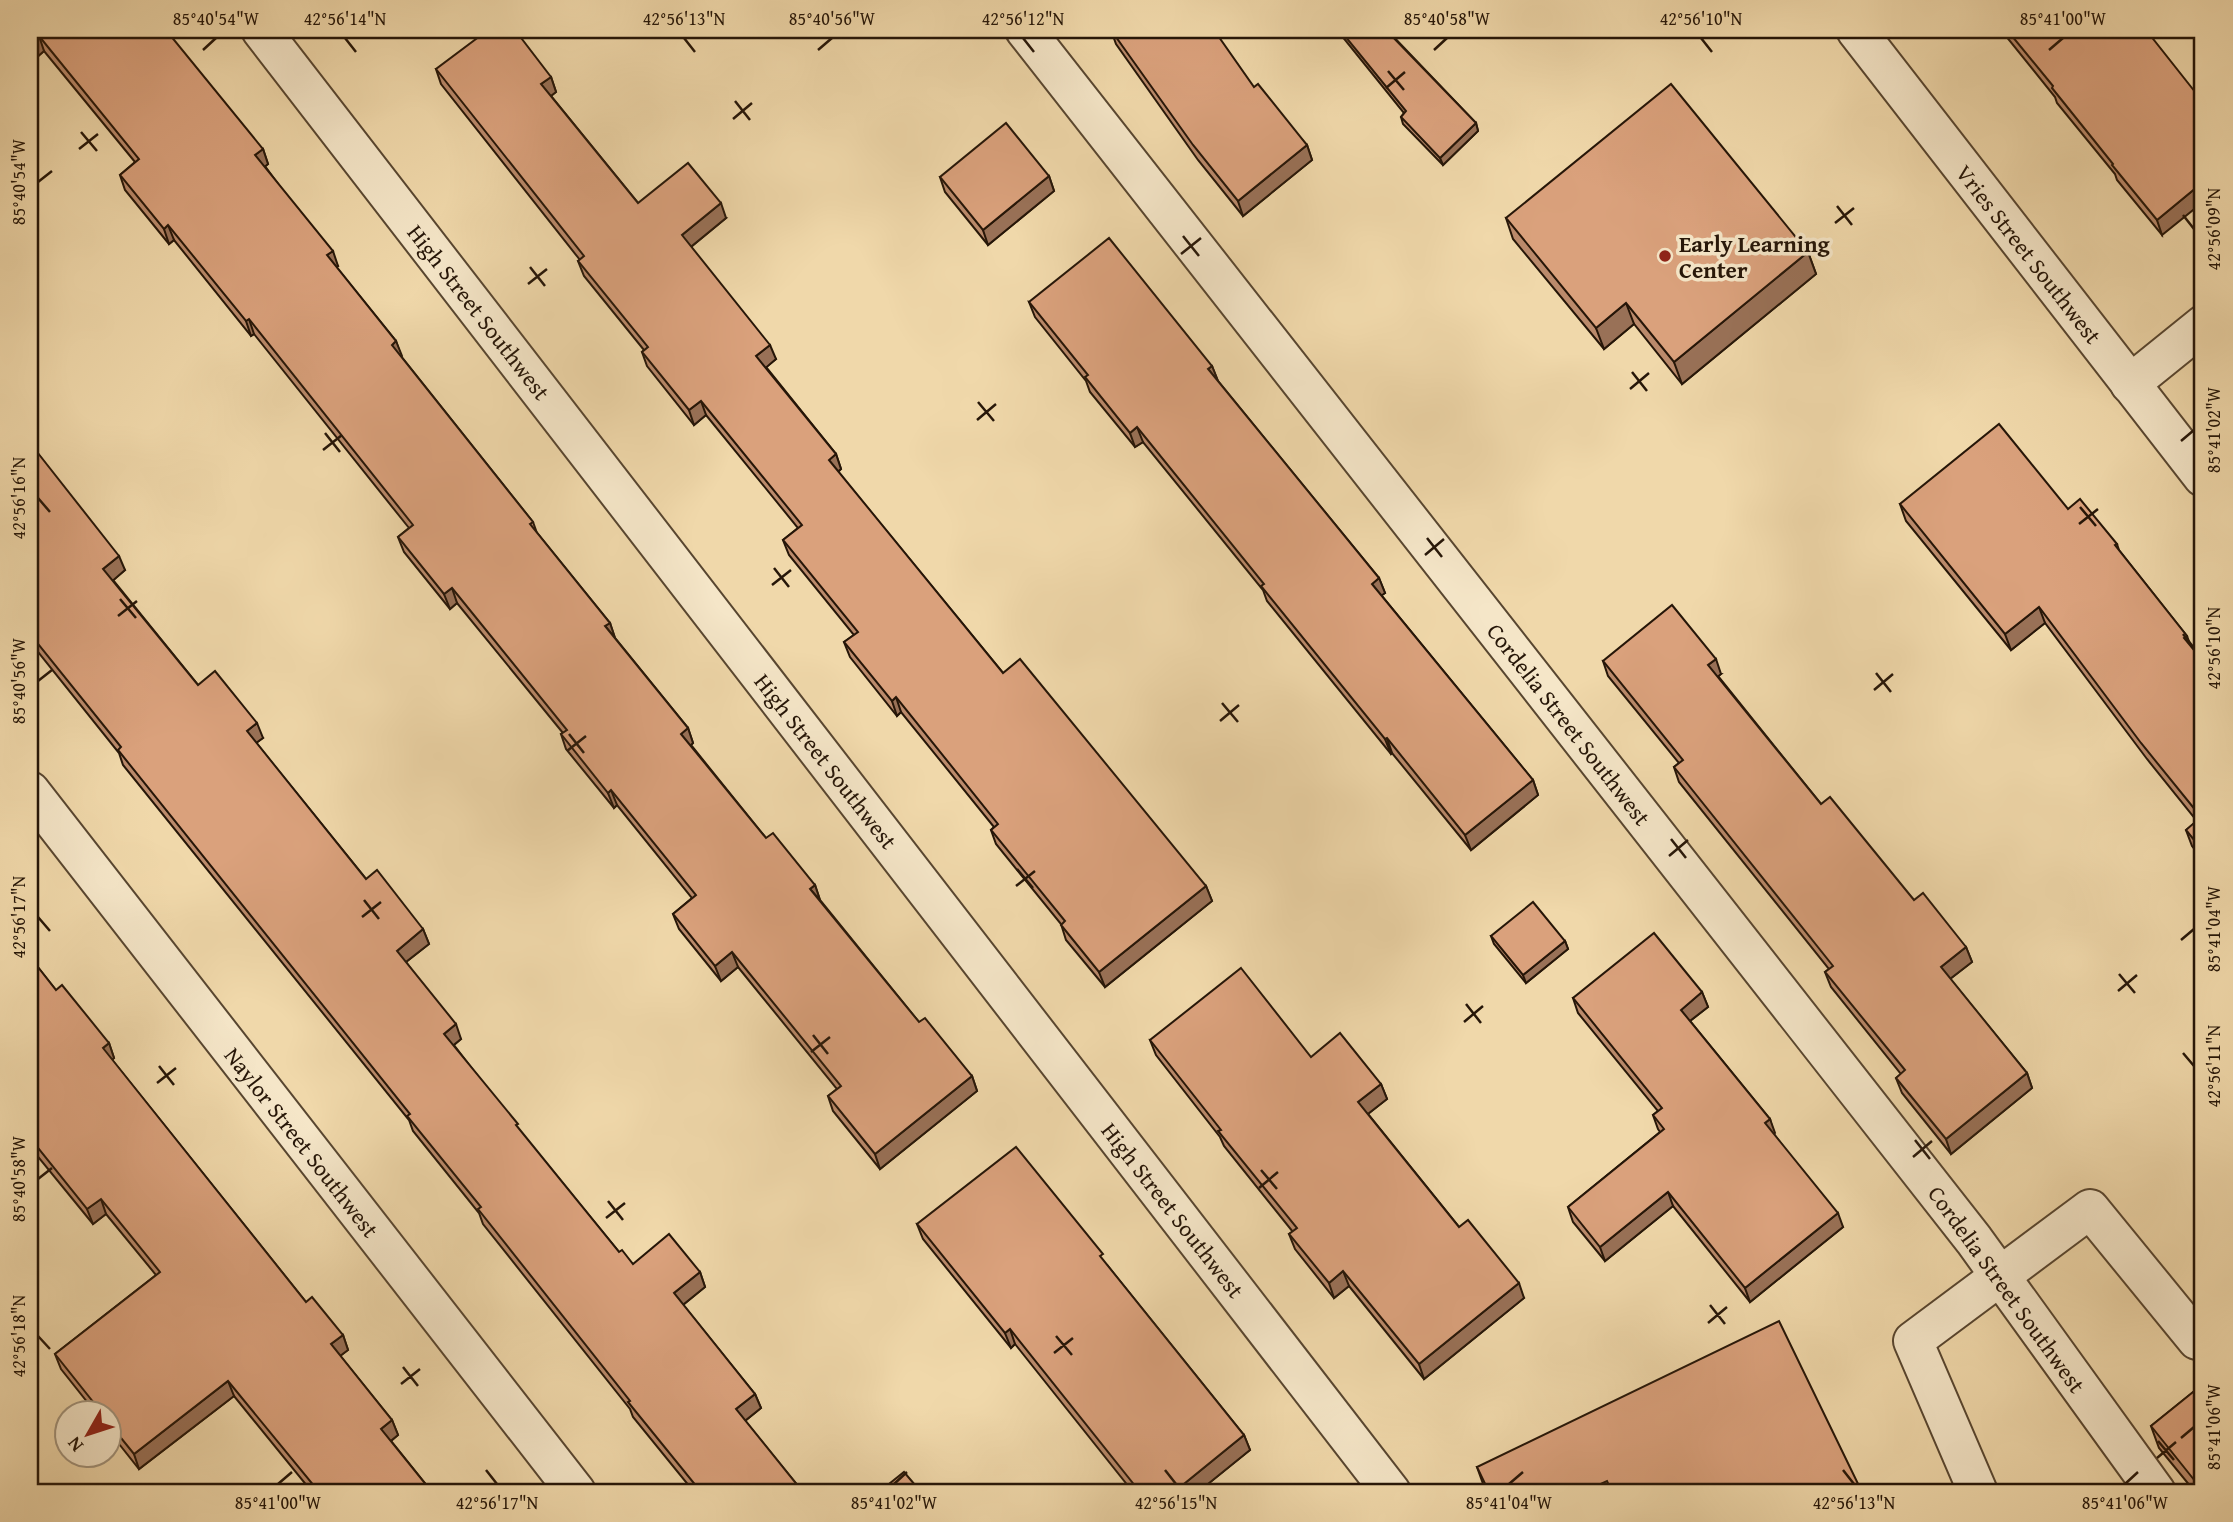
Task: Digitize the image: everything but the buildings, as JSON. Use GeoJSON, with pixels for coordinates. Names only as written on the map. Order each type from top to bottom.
{"type":"FeatureCollection","features":[{"type":"Feature","properties":{"kind":"street","name":"High Street Southwest"},"geometry":{"type":"LineString","coordinates":[[261,30],[1391,1492]]}},
{"type":"Feature","properties":{"kind":"street","name":"Cordelia Street Southwest"},"geometry":{"type":"LineString","coordinates":[[1025,30],[1974,1241],[2156,1492]]}},
{"type":"Feature","properties":{"kind":"street","name":"Vries Street Southwest"},"geometry":{"type":"LineString","coordinates":[[1856,30],[2203,477]]}},
{"type":"Feature","properties":{"kind":"street"},"geometry":{"type":"LineString","coordinates":[[2130,384],[2203,325]]}},
{"type":"Feature","properties":{"kind":"street","name":"Naylor Street Southwest"},"geometry":{"type":"LineString","coordinates":[[30,791],[576,1492]]}},
{"type":"Feature","properties":{"kind":"street"},"geometry":{"type":"LineString","coordinates":[[1978,1492],[1913,1341],[2090,1209],[2197,1340],[2203,1341]]}},
{"type":"Feature","properties":{"kind":"place","name":"Early Learning Center"},"geometry":{"type":"Point","coordinates":[1665,256]}}]}
